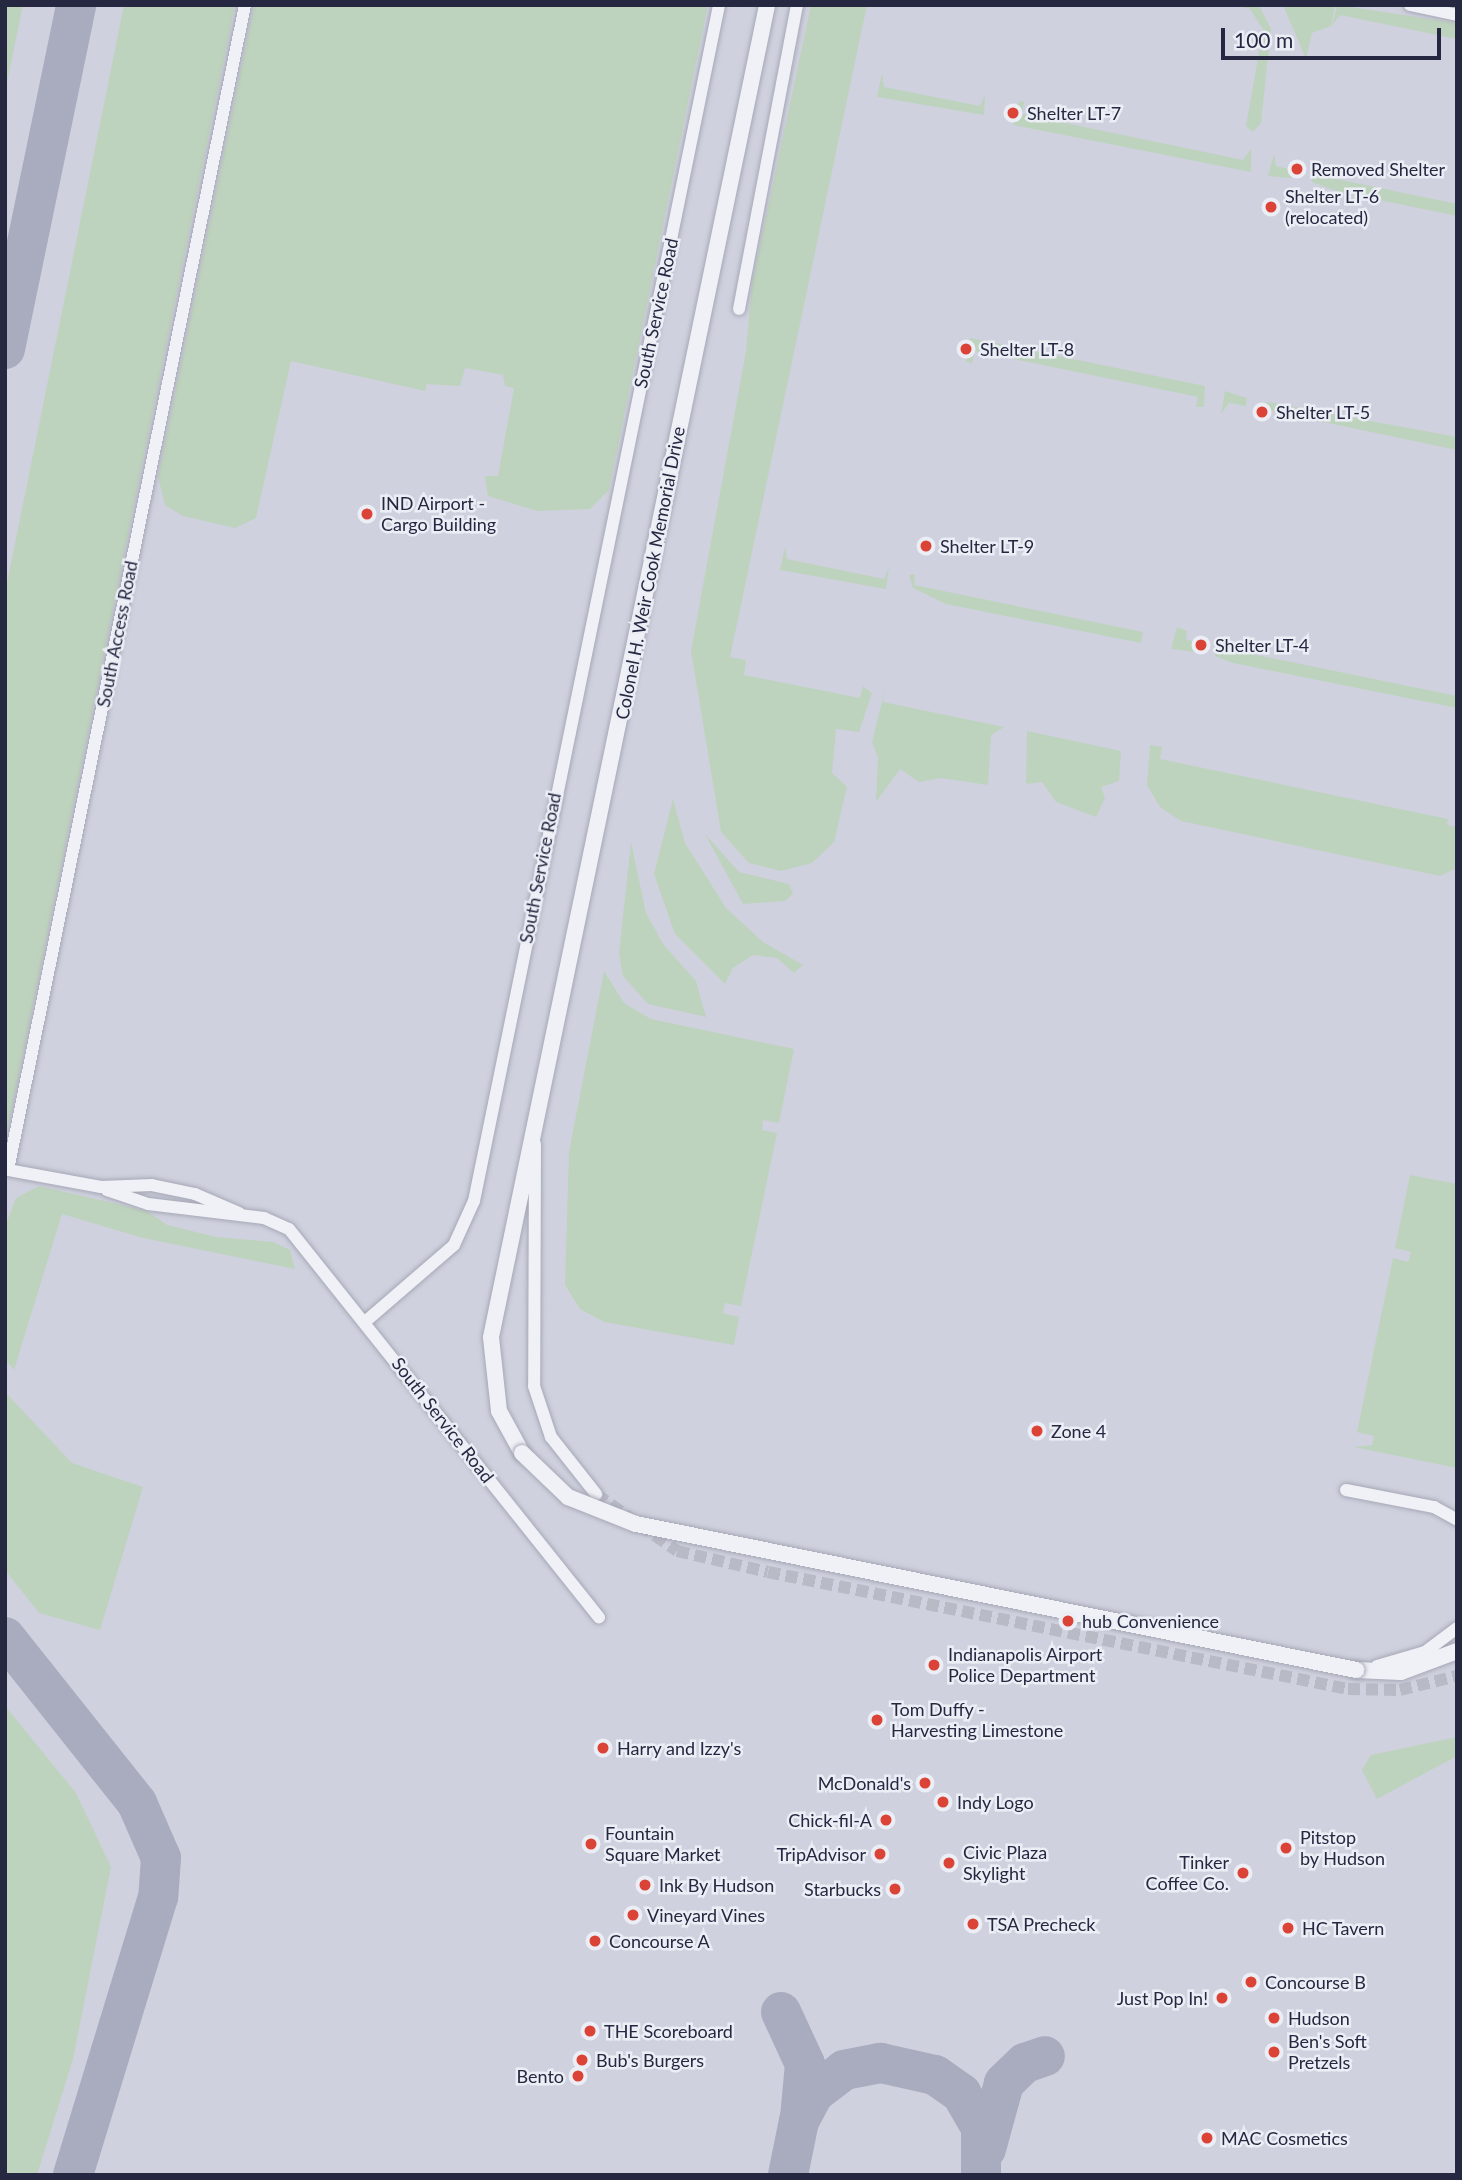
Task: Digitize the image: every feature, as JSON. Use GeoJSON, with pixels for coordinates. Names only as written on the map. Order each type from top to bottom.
{"type":"FeatureCollection","features":[{"type":"Feature","properties":{"kind":"street","name":"South Access Road"},"geometry":{"type":"LineString","coordinates":[[239,1213],[148,1204],[101,1187],[8,1170],[245,5]]}},
{"type":"Feature","properties":{"kind":"street","name":"South Service Road"},"geometry":{"type":"LineString","coordinates":[[599,1617],[366,1321],[454,1245],[469,1217],[719,5]]}},
{"type":"Feature","properties":{"kind":"street","name":"Colonel H. Weir Cook Memorial Drive"},"geometry":{"type":"LineString","coordinates":[[767,5],[490,1354],[499,1411],[522,1453],[568,1497],[636,1524],[1356,1670],[1401,1672],[1457,1651]]}},
{"type":"Feature","properties":{"kind":"street"},"geometry":{"type":"LineString","coordinates":[[738,309],[797,5]]}},
{"type":"Feature","properties":{"kind":"street"},"geometry":{"type":"LineString","coordinates":[[1410,5],[1457,15]]}},
{"type":"Feature","properties":{"kind":"street"},"geometry":{"type":"LineString","coordinates":[[535,1140],[534,1386],[551,1437],[596,1494]]}},
{"type":"Feature","properties":{"kind":"street","name":"South Access Road"},"geometry":{"type":"LineString","coordinates":[[101,1187],[152,1185],[195,1194],[239,1213],[289,1229],[366,1321]]}},
{"type":"Feature","properties":{"kind":"street"},"geometry":{"type":"LineString","coordinates":[[1346,1490],[1434,1507],[1457,1520]]}},
{"type":"Feature","properties":{"kind":"street"},"geometry":{"type":"LineString","coordinates":[[1356,1670],[1415,1656],[1457,1628]]}},
{"type":"Feature","properties":{"kind":"shaded area"},"geometry":{"type":"Polygon","coordinates":[[[5,5],[1457,5],[1457,2175],[5,2175],[5,5]]]}},
{"type":"Feature","properties":{"kind":"green space"},"geometry":{"type":"Polygon","coordinates":[[[5,5],[23,5],[5,92],[5,5]]]}},
{"type":"Feature","properties":{"kind":"green space"},"geometry":{"type":"Polygon","coordinates":[[[124,5],[235,5],[7,1133],[5,593],[124,5]]]}},
{"type":"Feature","properties":{"kind":"green space"},"geometry":{"type":"Polygon","coordinates":[[[254,5],[708,5],[609,490],[590,509],[537,511],[488,496],[485,476],[498,476],[514,388],[505,386],[503,375],[465,368],[460,386],[427,384],[425,391],[291,361],[256,518],[235,528],[183,516],[165,505],[158,477],[254,5]]]}},
{"type":"Feature","properties":{"kind":"green space"},"geometry":{"type":"Polygon","coordinates":[[[811,5],[867,5],[730,657],[746,660],[744,675],[860,698],[863,686],[872,693],[859,732],[836,729],[832,773],[847,787],[834,842],[812,863],[781,871],[749,863],[721,832],[691,651],[746,351],[752,283],[811,5]]]}},
{"type":"Feature","properties":{"kind":"green space"},"geometry":{"type":"Polygon","coordinates":[[[1233,5],[1259,5],[1271,29],[1261,123],[1253,132],[1246,126],[1263,29],[1250,9],[1233,5]]]}},
{"type":"Feature","properties":{"kind":"green space"},"geometry":{"type":"Polygon","coordinates":[[[1283,5],[1335,5],[1331,26],[1312,33],[1306,59],[1283,5]]]}},
{"type":"Feature","properties":{"kind":"green space"},"geometry":{"type":"Polygon","coordinates":[[[1337,5],[1457,23],[1457,39],[1340,15],[1332,26],[1337,5]]]}},
{"type":"Feature","properties":{"kind":"green space"},"geometry":{"type":"Polygon","coordinates":[[[882,73],[884,87],[980,106],[985,94],[984,115],[877,97],[882,73]]]}},
{"type":"Feature","properties":{"kind":"green space"},"geometry":{"type":"Polygon","coordinates":[[[1019,101],[1024,102],[1022,114],[1243,160],[1251,149],[1251,172],[1013,125],[1019,101]]]}},
{"type":"Feature","properties":{"kind":"green space"},"geometry":{"type":"Polygon","coordinates":[[[1274,154],[1276,166],[1293,170],[1291,178],[1268,176],[1274,154]]]}},
{"type":"Feature","properties":{"kind":"green space"},"geometry":{"type":"Polygon","coordinates":[[[1313,174],[1457,204],[1457,216],[1336,191],[1312,182],[1313,174]]]}},
{"type":"Feature","properties":{"kind":"green space"},"geometry":{"type":"Polygon","coordinates":[[[970,338],[1205,386],[1204,407],[1196,407],[1198,397],[975,351],[972,363],[966,362],[970,338]]]}},
{"type":"Feature","properties":{"kind":"green space"},"geometry":{"type":"Polygon","coordinates":[[[1225,391],[1247,398],[1246,406],[1229,403],[1221,414],[1225,391]]]}},
{"type":"Feature","properties":{"kind":"green space"},"geometry":{"type":"Polygon","coordinates":[[[1267,402],[1457,437],[1457,450],[1266,410],[1267,402]]]}},
{"type":"Feature","properties":{"kind":"green space"},"geometry":{"type":"Polygon","coordinates":[[[785,547],[787,559],[884,579],[889,567],[886,589],[780,570],[785,547]]]}},
{"type":"Feature","properties":{"kind":"green space"},"geometry":{"type":"Polygon","coordinates":[[[915,574],[914,585],[1143,632],[1141,643],[946,604],[913,588],[909,575],[915,574]]]}},
{"type":"Feature","properties":{"kind":"green space"},"geometry":{"type":"Polygon","coordinates":[[[1177,627],[1187,631],[1186,640],[1197,642],[1196,652],[1171,649],[1177,627]]]}},
{"type":"Feature","properties":{"kind":"green space"},"geometry":{"type":"Polygon","coordinates":[[[1217,647],[1457,696],[1457,708],[1233,663],[1215,656],[1217,647]]]}},
{"type":"Feature","properties":{"kind":"green space"},"geometry":{"type":"Polygon","coordinates":[[[885,690],[883,702],[1004,727],[991,735],[988,785],[941,778],[919,782],[900,769],[876,802],[878,758],[872,742],[885,690]]]}},
{"type":"Feature","properties":{"kind":"green space"},"geometry":{"type":"Polygon","coordinates":[[[1027,731],[1121,751],[1119,781],[1101,787],[1105,798],[1096,817],[1056,802],[1042,782],[1026,784],[1027,731]]]}},
{"type":"Feature","properties":{"kind":"green space"},"geometry":{"type":"Polygon","coordinates":[[[1150,745],[1162,747],[1160,759],[1448,819],[1447,825],[1457,827],[1457,868],[1440,876],[1181,821],[1160,807],[1147,785],[1150,745]]]}},
{"type":"Feature","properties":{"kind":"green space"},"geometry":{"type":"Polygon","coordinates":[[[673,799],[685,843],[726,908],[763,942],[803,965],[794,973],[777,958],[753,955],[733,968],[725,984],[675,934],[654,874],[673,799]]]}},
{"type":"Feature","properties":{"kind":"green space"},"geometry":{"type":"Polygon","coordinates":[[[705,834],[739,872],[789,884],[793,894],[785,901],[743,904],[705,834]]]}},
{"type":"Feature","properties":{"kind":"green space"},"geometry":{"type":"Polygon","coordinates":[[[631,842],[646,913],[663,944],[696,981],[706,1017],[648,1004],[623,976],[619,953],[631,842]]]}},
{"type":"Feature","properties":{"kind":"green space"},"geometry":{"type":"Polygon","coordinates":[[[604,971],[624,1003],[651,1019],[794,1049],[779,1123],[763,1120],[762,1130],[777,1133],[741,1306],[725,1303],[723,1313],[739,1317],[734,1345],[604,1322],[580,1309],[565,1285],[569,1152],[604,971]]]}},
{"type":"Feature","properties":{"kind":"green space"},"geometry":{"type":"Polygon","coordinates":[[[1410,1175],[1457,1184],[1457,1468],[1354,1447],[1372,1445],[1374,1436],[1357,1432],[1393,1258],[1408,1262],[1411,1252],[1395,1248],[1410,1175]]]}},
{"type":"Feature","properties":{"kind":"green space"},"geometry":{"type":"Polygon","coordinates":[[[39,1186],[147,1211],[167,1225],[216,1237],[273,1242],[290,1250],[295,1269],[143,1238],[62,1214],[14,1370],[5,1359],[5,1226],[16,1198],[39,1186]]]}},
{"type":"Feature","properties":{"kind":"green space"},"geometry":{"type":"Polygon","coordinates":[[[5,1392],[72,1463],[143,1487],[100,1630],[39,1613],[5,1570],[5,1392]]]}},
{"type":"Feature","properties":{"kind":"green space"},"geometry":{"type":"Polygon","coordinates":[[[5,1706],[76,1793],[111,1867],[73,2059],[37,2175],[5,2175],[5,1706]]]}},
{"type":"Feature","properties":{"kind":"green space"},"geometry":{"type":"Polygon","coordinates":[[[1457,1737],[1457,1756],[1377,1799],[1362,1770],[1371,1755],[1457,1737]]]}},
{"type":"Feature","properties":{"kind":"taxiway"},"geometry":{"type":"LineString","coordinates":[[5,349],[76,5]]}},
{"type":"Feature","properties":{"kind":"taxiway"},"geometry":{"type":"LineString","coordinates":[[5,1637],[137,1803],[161,1858],[158,1897],[73,2175]]}},
{"type":"Feature","properties":{"kind":"taxiway"},"geometry":{"type":"LineString","coordinates":[[781,2012],[805,2064],[800,2118]]}},
{"type":"Feature","properties":{"kind":"taxiway"},"geometry":{"type":"LineString","coordinates":[[986,2149],[1004,2083],[1025,2063],[1045,2056]]}},
{"type":"Feature","properties":{"kind":"taxiway"},"geometry":{"type":"LineString","coordinates":[[788,2175],[799,2121],[814,2093],[844,2070],[881,2063],[935,2075],[961,2093],[981,2127],[981,2175]]}},
{"type":"Feature","properties":{"kind":"tunnel"},"geometry":{"type":"LineString","coordinates":[[596,1494],[677,1551],[768,1572],[1348,1689],[1400,1690],[1457,1676]]}},
{"type":"Feature","properties":{"kind":"place","name":"Shelter LT-7"},"geometry":{"type":"Point","coordinates":[1013,113]}},
{"type":"Feature","properties":{"kind":"place","name":"Removed Shelter"},"geometry":{"type":"Point","coordinates":[1297,169]}},
{"type":"Feature","properties":{"kind":"place","name":"Shelter LT-6 (relocated)"},"geometry":{"type":"Point","coordinates":[1271,207]}},
{"type":"Feature","properties":{"kind":"place","name":"Shelter LT-8"},"geometry":{"type":"Point","coordinates":[966,349]}},
{"type":"Feature","properties":{"kind":"place","name":"Shelter LT-5"},"geometry":{"type":"Point","coordinates":[1262,412]}},
{"type":"Feature","properties":{"kind":"place","name":"IND Airport - Cargo Building"},"geometry":{"type":"Point","coordinates":[367,514]}},
{"type":"Feature","properties":{"kind":"place","name":"Shelter LT-9"},"geometry":{"type":"Point","coordinates":[926,546]}},
{"type":"Feature","properties":{"kind":"place","name":"Shelter LT-4"},"geometry":{"type":"Point","coordinates":[1201,645]}},
{"type":"Feature","properties":{"kind":"place","name":"Zone 4"},"geometry":{"type":"Point","coordinates":[1037,1431]}},
{"type":"Feature","properties":{"kind":"place","name":"hub Convenience"},"geometry":{"type":"Point","coordinates":[1068,1621]}},
{"type":"Feature","properties":{"kind":"place","name":"Indianapolis Airport Police Department"},"geometry":{"type":"Point","coordinates":[934,1665]}},
{"type":"Feature","properties":{"kind":"place","name":"Tom Duffy - Harvesting Limestone"},"geometry":{"type":"Point","coordinates":[877,1720]}},
{"type":"Feature","properties":{"kind":"place","name":"Harry and Izzy's"},"geometry":{"type":"Point","coordinates":[603,1748]}},
{"type":"Feature","properties":{"kind":"place","name":"McDonald's"},"geometry":{"type":"Point","coordinates":[925,1783]}},
{"type":"Feature","properties":{"kind":"place","name":"Indy Logo"},"geometry":{"type":"Point","coordinates":[943,1802]}},
{"type":"Feature","properties":{"kind":"place","name":"Chick-fil-A"},"geometry":{"type":"Point","coordinates":[886,1820]}},
{"type":"Feature","properties":{"kind":"place","name":"Fountain Square Market"},"geometry":{"type":"Point","coordinates":[591,1844]}},
{"type":"Feature","properties":{"kind":"place","name":"Pitstop by Hudson"},"geometry":{"type":"Point","coordinates":[1286,1848]}},
{"type":"Feature","properties":{"kind":"place","name":"TripAdvisor"},"geometry":{"type":"Point","coordinates":[880,1854]}},
{"type":"Feature","properties":{"kind":"place","name":"Civic Plaza Skylight"},"geometry":{"type":"Point","coordinates":[949,1863]}},
{"type":"Feature","properties":{"kind":"place","name":"Tinker Coffee Co."},"geometry":{"type":"Point","coordinates":[1243,1873]}},
{"type":"Feature","properties":{"kind":"place","name":"Ink By Hudson"},"geometry":{"type":"Point","coordinates":[645,1885]}},
{"type":"Feature","properties":{"kind":"place","name":"Starbucks"},"geometry":{"type":"Point","coordinates":[895,1889]}},
{"type":"Feature","properties":{"kind":"place","name":"Vineyard Vines"},"geometry":{"type":"Point","coordinates":[633,1915]}},
{"type":"Feature","properties":{"kind":"place","name":"TSA Precheck"},"geometry":{"type":"Point","coordinates":[973,1924]}},
{"type":"Feature","properties":{"kind":"place","name":"HC Tavern"},"geometry":{"type":"Point","coordinates":[1288,1928]}},
{"type":"Feature","properties":{"kind":"place","name":"Concourse A"},"geometry":{"type":"Point","coordinates":[595,1941]}},
{"type":"Feature","properties":{"kind":"place","name":"Concourse B"},"geometry":{"type":"Point","coordinates":[1251,1982]}},
{"type":"Feature","properties":{"kind":"place","name":"Just Pop In!"},"geometry":{"type":"Point","coordinates":[1222,1998]}},
{"type":"Feature","properties":{"kind":"place","name":"Hudson"},"geometry":{"type":"Point","coordinates":[1274,2018]}},
{"type":"Feature","properties":{"kind":"place","name":"THE Scoreboard"},"geometry":{"type":"Point","coordinates":[590,2031]}},
{"type":"Feature","properties":{"kind":"place","name":"Ben's Soft Pretzels"},"geometry":{"type":"Point","coordinates":[1274,2052]}},
{"type":"Feature","properties":{"kind":"place","name":"Bub's Burgers"},"geometry":{"type":"Point","coordinates":[582,2060]}},
{"type":"Feature","properties":{"kind":"place","name":"Bento"},"geometry":{"type":"Point","coordinates":[578,2076]}},
{"type":"Feature","properties":{"kind":"place","name":"MAC Cosmetics"},"geometry":{"type":"Point","coordinates":[1207,2138]}}]}
